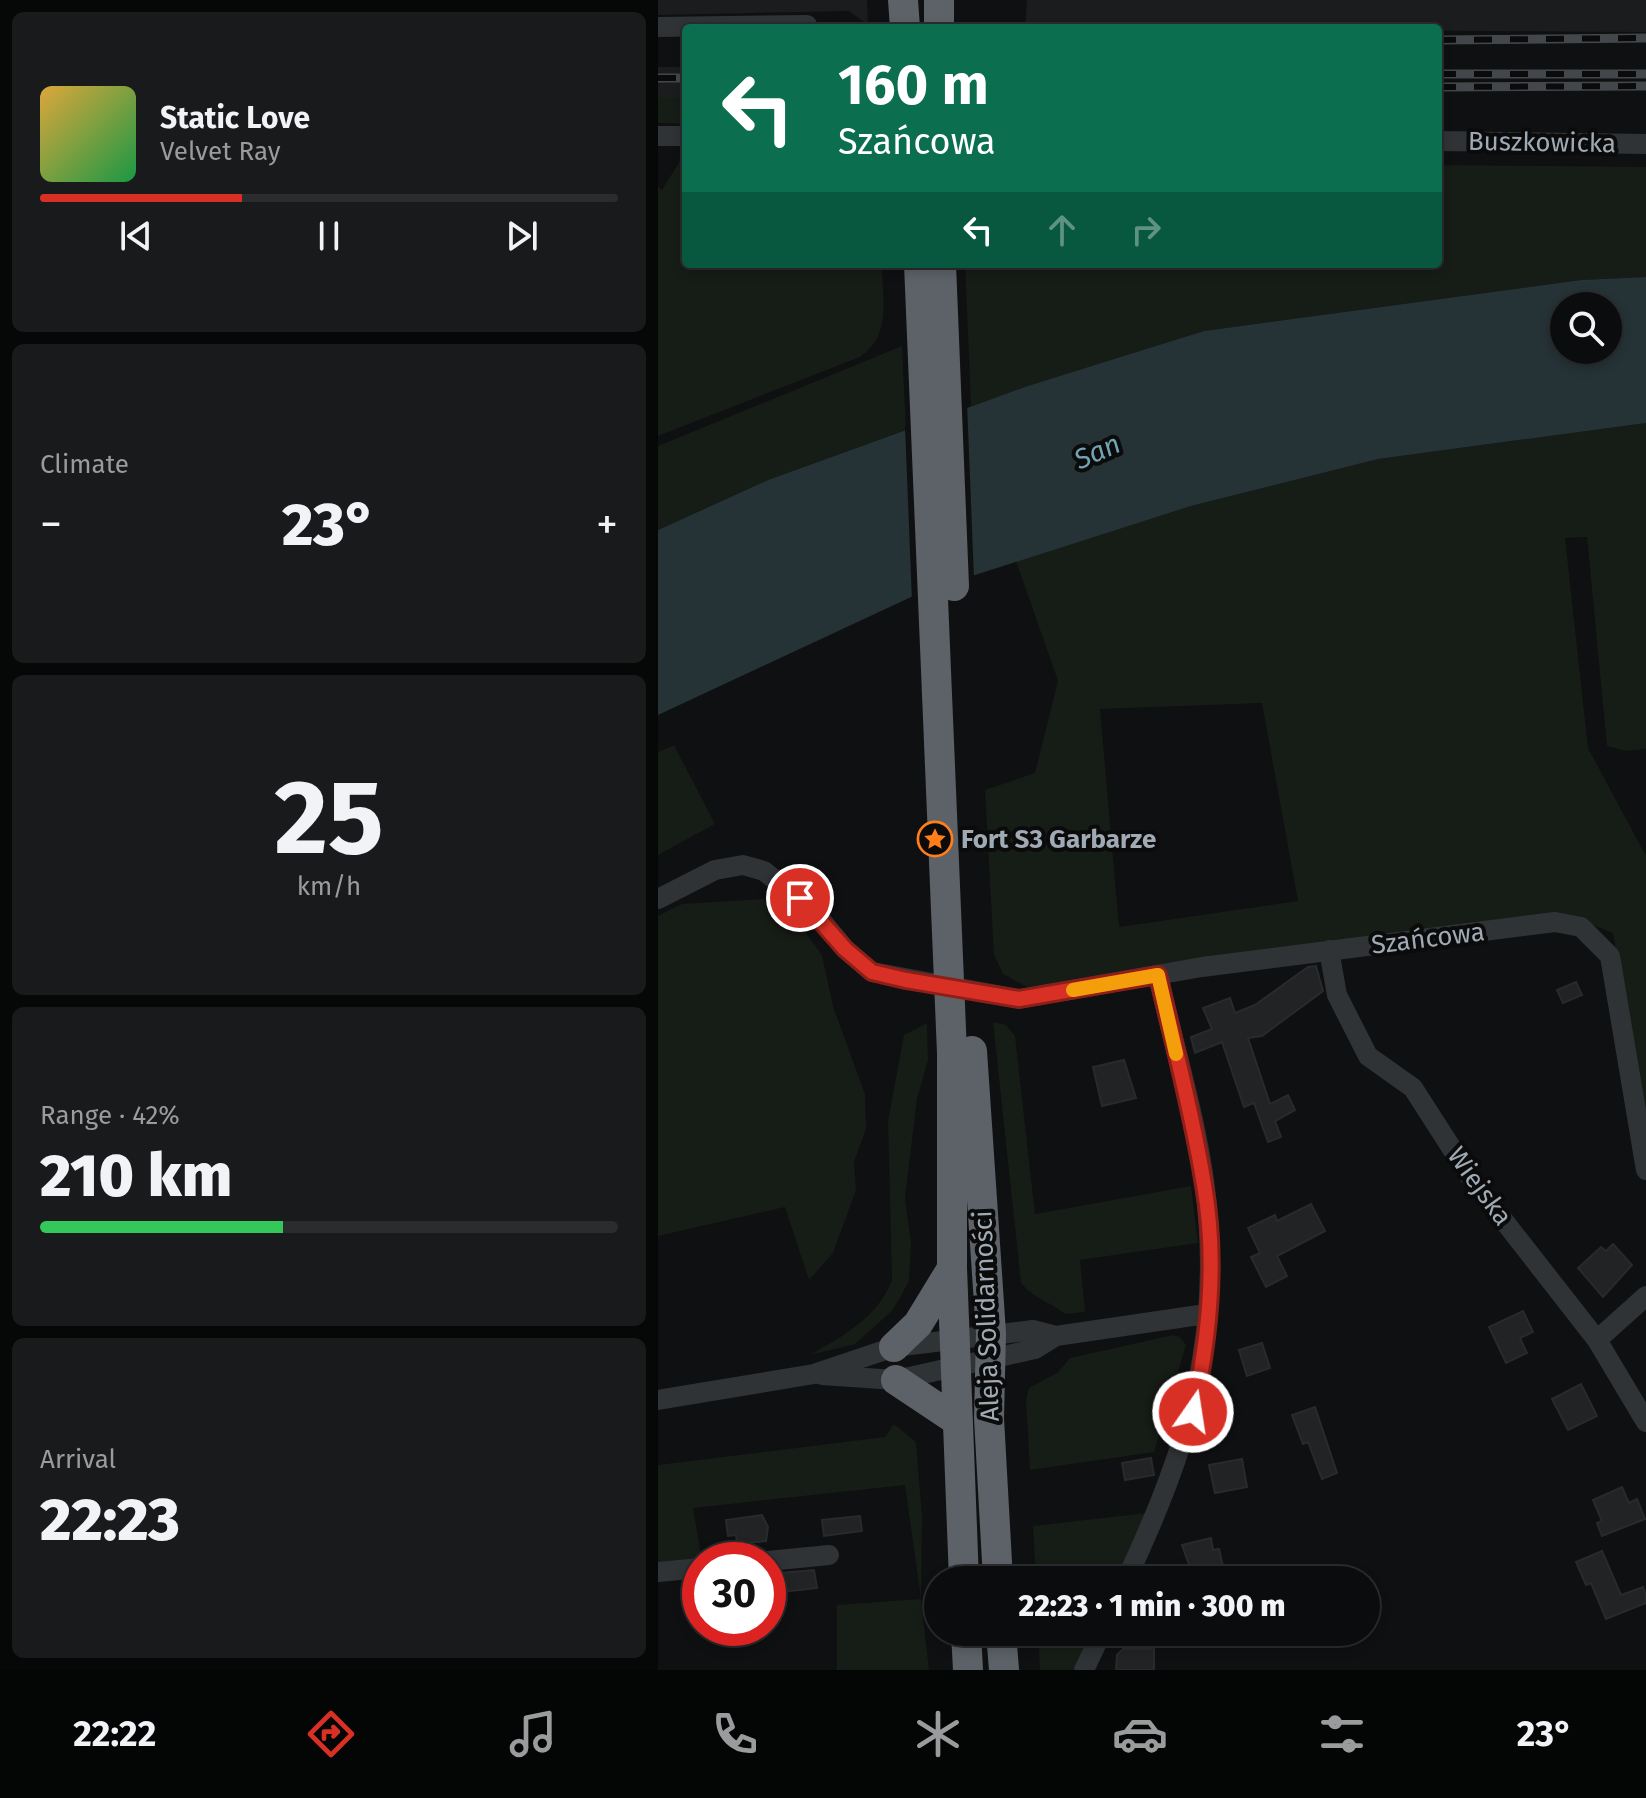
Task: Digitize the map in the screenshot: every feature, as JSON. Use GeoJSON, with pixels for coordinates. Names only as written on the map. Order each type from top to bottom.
{"type":"FeatureCollection","features":[{"type":"Feature","properties":{"kind":"highway"},"geometry":{"type":"LineString","coordinates":[[903,0],[905,24]]}},
{"type":"Feature","properties":{"kind":"highway"},"geometry":{"type":"LineString","coordinates":[[939,0],[939,24]]}},
{"type":"Feature","properties":{"kind":"highway"},"geometry":{"type":"LineString","coordinates":[[919,268],[962,1052]]}},
{"type":"Feature","properties":{"kind":"highway"},"geometry":{"type":"LineString","coordinates":[[941,268],[962,1052]]}},
{"type":"Feature","properties":{"kind":"highway","name":"Aleja Solidarności"},"geometry":{"type":"LineString","coordinates":[[962,1052],[952,1268],[963,1566]]}},
{"type":"Feature","properties":{"kind":"highway","name":"Aleja Solidarności"},"geometry":{"type":"LineString","coordinates":[[962,1052],[989,1347],[997,1566]]}},
{"type":"Feature","properties":{"kind":"highway"},"geometry":{"type":"LineString","coordinates":[[894,1347],[918,1324],[952,1268]]}},
{"type":"Feature","properties":{"kind":"highway"},"geometry":{"type":"LineString","coordinates":[[896,1380],[956,1420]]}},
{"type":"Feature","properties":{"kind":"highway"},"geometry":{"type":"LineString","coordinates":[[967,1646],[968,1670]]}},
{"type":"Feature","properties":{"kind":"highway"},"geometry":{"type":"LineString","coordinates":[[1002,1646],[1004,1670]]}},
{"type":"Feature","properties":{"kind":"street"},"geometry":{"type":"LineString","coordinates":[[658,27],[682,27]]}},
{"type":"Feature","properties":{"kind":"street"},"geometry":{"type":"LineString","coordinates":[[658,136],[682,136]]}},
{"type":"Feature","properties":{"kind":"street","name":"Buszkowicka"},"geometry":{"type":"LineString","coordinates":[[1442,141],[1646,144]]}},
{"type":"Feature","properties":{"kind":"street","name":"Szańcowa"},"geometry":{"type":"LineString","coordinates":[[658,899],[715,870],[743,865],[764,871],[813,910],[845,949],[872,972],[1019,999],[1329,950],[1555,922],[1581,927],[1610,956],[1646,1170]]}},
{"type":"Feature","properties":{"kind":"street","name":"Wiejska"},"geometry":{"type":"LineString","coordinates":[[1329,950],[1337,995],[1368,1056],[1413,1088],[1472,1180],[1597,1340],[1646,1422]]}},
{"type":"Feature","properties":{"kind":"street"},"geometry":{"type":"LineString","coordinates":[[1133,1566],[1162,1506],[1178,1461],[1204,1362],[1209,1267],[1205,1188],[1158,975]]}},
{"type":"Feature","properties":{"kind":"street"},"geometry":{"type":"LineString","coordinates":[[1597,1340],[1646,1296]]}},
{"type":"Feature","properties":{"kind":"street"},"geometry":{"type":"LineString","coordinates":[[814,1374],[896,1380],[955,1352],[989,1347],[1033,1330],[1056,1336],[1206,1314]]}},
{"type":"Feature","properties":{"kind":"street"},"geometry":{"type":"LineString","coordinates":[[658,1400],[814,1374],[894,1347],[955,1352],[989,1347],[1035,1349],[1056,1336]]}},
{"type":"Feature","properties":{"kind":"street"},"geometry":{"type":"LineString","coordinates":[[786,1559],[829,1555]]}},
{"type":"Feature","properties":{"kind":"street"},"geometry":{"type":"LineString","coordinates":[[658,1572],[682,1570]]}},
{"type":"Feature","properties":{"kind":"street"},"geometry":{"type":"LineString","coordinates":[[1084,1670],[1095,1646]]}},
{"type":"Feature","properties":{"kind":"shaded area"},"geometry":{"type":"Polygon","coordinates":[[[658,0],[867,0],[868,24],[849,11],[658,15],[658,0]]]}},
{"type":"Feature","properties":{"kind":"shaded area"},"geometry":{"type":"Polygon","coordinates":[[[1027,0],[1646,0],[1646,32],[1442,31],[1442,24],[1025,24],[1027,0]]]}},
{"type":"Feature","properties":{"kind":"shaded area"},"geometry":{"type":"Polygon","coordinates":[[[658,67],[682,67],[682,98],[658,98],[658,67]]]}},
{"type":"Feature","properties":{"kind":"shaded area"},"geometry":{"type":"Polygon","coordinates":[[[658,98],[682,98],[682,124],[658,123],[658,98]]]}},
{"type":"Feature","properties":{"kind":"shaded area"},"geometry":{"type":"Polygon","coordinates":[[[682,158],[682,268],[881,268],[883,315],[877,338],[870,348],[860,357],[658,436],[658,187],[662,190],[682,158]]]}},
{"type":"Feature","properties":{"kind":"shaded area"},"geometry":{"type":"Polygon","coordinates":[[[1442,165],[1646,167],[1646,277],[1581,280],[1204,331],[971,406],[965,268],[1442,268],[1442,165]]]}},
{"type":"Feature","properties":{"kind":"shaded area"},"geometry":{"type":"Polygon","coordinates":[[[902,346],[906,430],[768,480],[658,530],[658,446],[902,346]]]}},
{"type":"Feature","properties":{"kind":"shaded area"},"geometry":{"type":"Polygon","coordinates":[[[1646,423],[1646,749],[1626,751],[1607,746],[1587,537],[1565,538],[1588,748],[1646,856],[1646,1122],[1613,933],[1572,917],[1027,987],[1003,974],[994,955],[985,790],[1035,773],[1058,681],[1016,561],[1191,506],[1378,459],[1646,423]],[[1262,703],[1100,709],[1119,927],[1298,901],[1262,703]]]}},
{"type":"Feature","properties":{"kind":"shaded area"},"geometry":{"type":"Polygon","coordinates":[[[674,745],[715,824],[658,855],[658,752],[674,745]]]}},
{"type":"Feature","properties":{"kind":"shaded area"},"geometry":{"type":"Polygon","coordinates":[[[764,899],[788,908],[822,955],[833,1006],[865,1094],[866,1129],[854,1162],[856,1190],[833,1253],[809,1280],[785,1207],[658,1236],[658,916],[682,904],[764,899]]]}},
{"type":"Feature","properties":{"kind":"shaded area"},"geometry":{"type":"Polygon","coordinates":[[[993,1022],[1006,1025],[1015,1036],[1035,1214],[1191,1186],[1198,1243],[1080,1260],[1085,1312],[1065,1314],[1031,1293],[1021,1283],[993,1022]]]}},
{"type":"Feature","properties":{"kind":"shaded area"},"geometry":{"type":"Polygon","coordinates":[[[927,1023],[928,1060],[917,1099],[905,1198],[911,1243],[909,1281],[893,1310],[855,1344],[810,1355],[847,1333],[869,1315],[892,1280],[888,1121],[904,1035],[927,1023]]]}},
{"type":"Feature","properties":{"kind":"shaded area"},"geometry":{"type":"Polygon","coordinates":[[[1173,1335],[1180,1337],[1186,1345],[1154,1452],[1030,1470],[1026,1400],[1029,1388],[1057,1373],[1070,1358],[1173,1335]]]}},
{"type":"Feature","properties":{"kind":"shaded area"},"geometry":{"type":"Polygon","coordinates":[[[894,1424],[916,1442],[922,1517],[921,1599],[905,1485],[693,1508],[699,1542],[682,1542],[682,1562],[658,1565],[658,1465],[885,1437],[894,1424]]]}},
{"type":"Feature","properties":{"kind":"shaded area"},"geometry":{"type":"Polygon","coordinates":[[[1147,1513],[1122,1566],[1035,1566],[1033,1526],[1147,1513]]]}},
{"type":"Feature","properties":{"kind":"shaded area"},"geometry":{"type":"Polygon","coordinates":[[[921,1599],[929,1670],[837,1670],[837,1605],[921,1599]]]}},
{"type":"Feature","properties":{"kind":"shaded area"},"geometry":{"type":"Polygon","coordinates":[[[1039,1646],[1084,1646],[1073,1670],[1040,1670],[1039,1646]]]}},
{"type":"Feature","properties":{"kind":"water","name":"San"},"geometry":{"type":"Polygon","coordinates":[[[1646,277],[1646,423],[1378,459],[1191,506],[922,592],[658,715],[658,530],[768,480],[1028,386],[1204,331],[1581,280],[1646,277]]]}},
{"type":"Feature","properties":{"kind":"pier"},"geometry":{"type":"Polygon","coordinates":[[[967,403],[974,579],[912,601],[905,426],[967,403]]]}},
{"type":"Feature","properties":{"kind":"building"},"geometry":{"type":"Polygon","coordinates":[[[1316,966],[1323,991],[1262,1036],[1248,1038],[1270,1104],[1288,1095],[1295,1110],[1275,1121],[1281,1137],[1268,1142],[1254,1103],[1244,1107],[1222,1042],[1195,1053],[1191,1037],[1212,1029],[1203,1008],[1230,998],[1235,1013],[1255,1005],[1308,967],[1316,966]]]}},
{"type":"Feature","properties":{"kind":"building"},"geometry":{"type":"Polygon","coordinates":[[[1576,982],[1582,995],[1563,1003],[1557,990],[1576,982]]]}},
{"type":"Feature","properties":{"kind":"building"},"geometry":{"type":"Polygon","coordinates":[[[1124,1060],[1136,1098],[1102,1106],[1093,1067],[1124,1060]]]}},
{"type":"Feature","properties":{"kind":"building"},"geometry":{"type":"Polygon","coordinates":[[[1311,1204],[1325,1231],[1277,1256],[1287,1276],[1266,1287],[1251,1257],[1260,1253],[1248,1228],[1275,1215],[1277,1221],[1311,1204]]]}},
{"type":"Feature","properties":{"kind":"building"},"geometry":{"type":"Polygon","coordinates":[[[1613,1244],[1632,1265],[1603,1297],[1578,1268],[1601,1247],[1606,1251],[1613,1244]]]}},
{"type":"Feature","properties":{"kind":"building"},"geometry":{"type":"Polygon","coordinates":[[[1523,1311],[1533,1332],[1520,1338],[1527,1353],[1506,1363],[1489,1327],[1523,1311]]]}},
{"type":"Feature","properties":{"kind":"building"},"geometry":{"type":"Polygon","coordinates":[[[1262,1343],[1270,1368],[1247,1376],[1239,1350],[1262,1343]]]}},
{"type":"Feature","properties":{"kind":"building"},"geometry":{"type":"Polygon","coordinates":[[[1581,1384],[1597,1416],[1568,1430],[1552,1399],[1581,1384]]]}},
{"type":"Feature","properties":{"kind":"building"},"geometry":{"type":"Polygon","coordinates":[[[1315,1407],[1337,1473],[1322,1479],[1308,1442],[1303,1444],[1292,1415],[1315,1407]]]}},
{"type":"Feature","properties":{"kind":"building"},"geometry":{"type":"Polygon","coordinates":[[[1151,1458],[1154,1475],[1125,1480],[1122,1463],[1151,1458]]]}},
{"type":"Feature","properties":{"kind":"building"},"geometry":{"type":"Polygon","coordinates":[[[1242,1459],[1247,1487],[1215,1493],[1209,1465],[1242,1459]]]}},
{"type":"Feature","properties":{"kind":"building"},"geometry":{"type":"Polygon","coordinates":[[[1622,1487],[1629,1503],[1637,1499],[1645,1519],[1602,1536],[1597,1523],[1602,1521],[1593,1500],[1622,1487]]]}},
{"type":"Feature","properties":{"kind":"building"},"geometry":{"type":"Polygon","coordinates":[[[762,1515],[768,1527],[766,1541],[737,1542],[736,1535],[728,1536],[726,1520],[762,1515]]]}},
{"type":"Feature","properties":{"kind":"building"},"geometry":{"type":"Polygon","coordinates":[[[860,1516],[862,1531],[824,1536],[822,1520],[860,1516]]]}},
{"type":"Feature","properties":{"kind":"building"},"geometry":{"type":"Polygon","coordinates":[[[1211,1538],[1213,1550],[1219,1549],[1223,1566],[1190,1566],[1182,1545],[1211,1538]]]}},
{"type":"Feature","properties":{"kind":"building"},"geometry":{"type":"Polygon","coordinates":[[[1602,1551],[1621,1595],[1643,1587],[1646,1595],[1646,1603],[1606,1619],[1591,1583],[1586,1585],[1576,1562],[1602,1551]]]}},
{"type":"Feature","properties":{"kind":"building"},"geometry":{"type":"Polygon","coordinates":[[[814,1570],[817,1588],[786,1592],[786,1572],[814,1570]]]}},
{"type":"Feature","properties":{"kind":"building"},"geometry":{"type":"Polygon","coordinates":[[[1123,1649],[1154,1649],[1154,1670],[1116,1670],[1117,1655],[1123,1649]]]}},
{"type":"Feature","properties":{"kind":"railway"},"geometry":{"type":"LineString","coordinates":[[1442,40],[1646,38]]}},
{"type":"Feature","properties":{"kind":"railway"},"geometry":{"type":"LineString","coordinates":[[1442,74],[1646,74]]}},
{"type":"Feature","properties":{"kind":"railway"},"geometry":{"type":"LineString","coordinates":[[658,78],[682,78]]}},
{"type":"Feature","properties":{"kind":"railway"},"geometry":{"type":"LineString","coordinates":[[1442,87],[1646,86]]}},
{"type":"Feature","properties":{"kind":"slow traffic"},"geometry":{"type":"LineString","coordinates":[[1073,990],[1158,975],[1176,1054]]}},
{"type":"Feature","properties":{"kind":"place","name":"Fort S3 Garbarze"},"geometry":{"type":"Point","coordinates":[935,839]}},
{"type":"Feature","properties":{"kind":"route"},"geometry":{"type":"LineString","coordinates":[[800,898],[845,949],[872,972],[906,980],[1019,999],[1158,975],[1205,1188],[1209,1267],[1204,1362],[1193,1412]]}}]}
